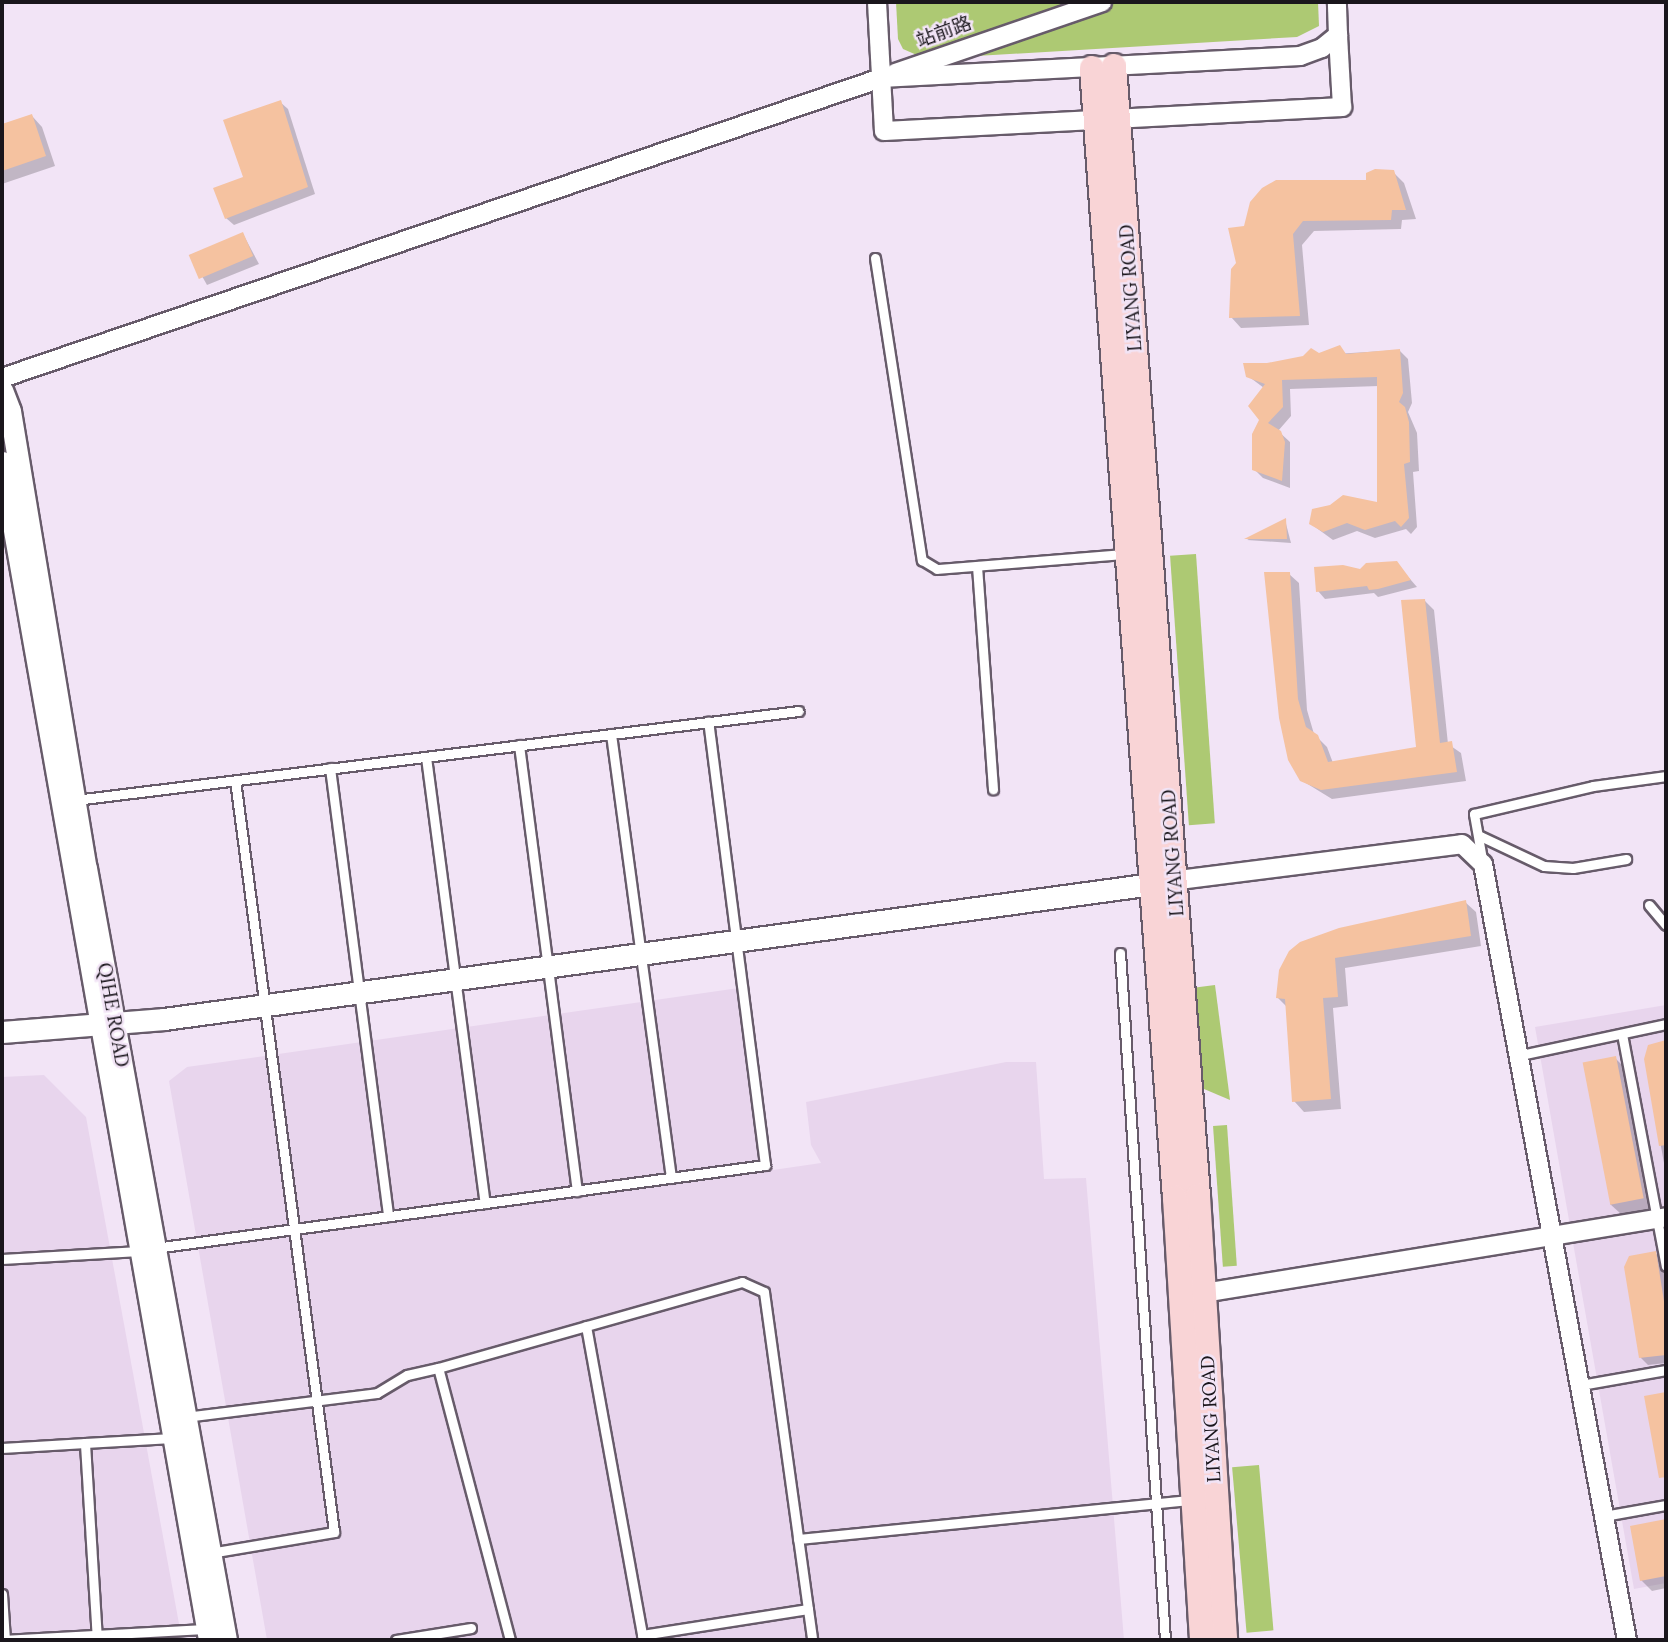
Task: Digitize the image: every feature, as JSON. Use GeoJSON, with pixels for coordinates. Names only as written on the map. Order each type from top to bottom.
{"type":"FeatureCollection","features":[{"type":"Feature","properties":{"kind":"main road","name":"LIYANG ROAD"},"geometry":{"type":"LineString","coordinates":[[1103,67],[1163,882],[1202,1640]]}},
{"type":"Feature","properties":{"kind":"main road","name":"LIYANG ROAD"},"geometry":{"type":"LineString","coordinates":[[1107,120],[1128,554],[1204,1293],[1225,1640]]}},
{"type":"Feature","properties":{"kind":"street"},"geometry":{"type":"LineString","coordinates":[[877,2],[884,131],[1342,107],[1336,2]]}},
{"type":"Feature","properties":{"kind":"street","name":"站前路"},"geometry":{"type":"LineString","coordinates":[[2,378],[1102,2]]}},
{"type":"Feature","properties":{"kind":"street"},"geometry":{"type":"LineString","coordinates":[[881,78],[1300,56],[1322,48],[1338,35]]}},
{"type":"Feature","properties":{"kind":"street","name":"QIHE ROAD"},"geometry":{"type":"LineString","coordinates":[[2,390],[10,411],[75,800],[106,1023]]}},
{"type":"Feature","properties":{"kind":"street","name":"QIHE ROAD"},"geometry":{"type":"LineString","coordinates":[[2,462],[147,1250],[173,1438],[208,1634]]}},
{"type":"Feature","properties":{"kind":"street"},"geometry":{"type":"LineString","coordinates":[[2,1031],[106,1023],[265,1005],[1163,882],[1462,844],[1483,864],[1521,1055],[1627,1640]]}},
{"type":"Feature","properties":{"kind":"street"},"geometry":{"type":"LineString","coordinates":[[1204,1293],[1662,1218]]}},
{"type":"Feature","properties":{"kind":"street","name":"QIHE ROAD"},"geometry":{"type":"LineString","coordinates":[[147,1250],[185,1417],[226,1640]]}},
{"type":"Feature","properties":{"kind":"lane"},"geometry":{"type":"LineString","coordinates":[[874,258],[922,560],[937,569],[1128,554]]}},
{"type":"Feature","properties":{"kind":"lane"},"geometry":{"type":"LineString","coordinates":[[977,566],[993,789]]}},
{"type":"Feature","properties":{"kind":"lane"},"geometry":{"type":"LineString","coordinates":[[75,800],[799,711]]}},
{"type":"Feature","properties":{"kind":"lane"},"geometry":{"type":"LineString","coordinates":[[2,1259],[147,1250],[765,1165],[708,722]]}},
{"type":"Feature","properties":{"kind":"lane"},"geometry":{"type":"LineString","coordinates":[[611,734],[671,1178]]}},
{"type":"Feature","properties":{"kind":"lane"},"geometry":{"type":"LineString","coordinates":[[519,745],[577,1191]]}},
{"type":"Feature","properties":{"kind":"lane"},"geometry":{"type":"LineString","coordinates":[[426,757],[485,1203]]}},
{"type":"Feature","properties":{"kind":"lane"},"geometry":{"type":"LineString","coordinates":[[330,768],[388,1216]]}},
{"type":"Feature","properties":{"kind":"lane"},"geometry":{"type":"LineString","coordinates":[[1483,864],[1474,814],[1617,782],[1666,776]]}},
{"type":"Feature","properties":{"kind":"lane"},"geometry":{"type":"LineString","coordinates":[[210,1553],[334,1532],[235,780]]}},
{"type":"Feature","properties":{"kind":"lane"},"geometry":{"type":"LineString","coordinates":[[1478,835],[1544,866],[1573,868],[1626,859]]}},
{"type":"Feature","properties":{"kind":"lane"},"geometry":{"type":"LineString","coordinates":[[1649,905],[1666,925]]}},
{"type":"Feature","properties":{"kind":"lane"},"geometry":{"type":"LineString","coordinates":[[1120,953],[1165,1640]]}},
{"type":"Feature","properties":{"kind":"lane"},"geometry":{"type":"LineString","coordinates":[[1521,1055],[1666,1024]]}},
{"type":"Feature","properties":{"kind":"lane"},"geometry":{"type":"LineString","coordinates":[[1622,1034],[1662,1218],[1666,1266]]}},
{"type":"Feature","properties":{"kind":"lane"},"geometry":{"type":"LineString","coordinates":[[185,1417],[377,1393],[407,1376],[742,1282],[764,1292],[813,1640]]}},
{"type":"Feature","properties":{"kind":"lane"},"geometry":{"type":"LineString","coordinates":[[586,1326],[643,1638],[808,1609]]}},
{"type":"Feature","properties":{"kind":"lane"},"geometry":{"type":"LineString","coordinates":[[438,1367],[510,1640]]}},
{"type":"Feature","properties":{"kind":"lane"},"geometry":{"type":"LineString","coordinates":[[1581,1385],[1666,1370]]}},
{"type":"Feature","properties":{"kind":"lane"},"geometry":{"type":"LineString","coordinates":[[2,1448],[173,1438]]}},
{"type":"Feature","properties":{"kind":"lane"},"geometry":{"type":"LineString","coordinates":[[85,1443],[97,1638]]}},
{"type":"Feature","properties":{"kind":"lane"},"geometry":{"type":"LineString","coordinates":[[799,1539],[1194,1500]]}},
{"type":"Feature","properties":{"kind":"lane"},"geometry":{"type":"LineString","coordinates":[[1604,1516],[1666,1505]]}},
{"type":"Feature","properties":{"kind":"lane"},"geometry":{"type":"LineString","coordinates":[[2,1594],[4,1640],[208,1634]]}},
{"type":"Feature","properties":{"kind":"lane"},"geometry":{"type":"LineString","coordinates":[[396,1640],[471,1628]]}},
{"type":"Feature","properties":{"kind":"shaded area"},"geometry":{"type":"Polygon","coordinates":[[[746,987],[773,1170],[821,1163],[811,1145],[806,1102],[1006,1062],[1036,1062],[1044,1179],[1086,1178],[1124,1640],[267,1640],[169,1081],[187,1067],[746,987]]]}},
{"type":"Feature","properties":{"kind":"shaded area"},"geometry":{"type":"Polygon","coordinates":[[[1666,1005],[1666,1583],[1634,1589],[1535,1027],[1666,1005]]]}},
{"type":"Feature","properties":{"kind":"shaded area"},"geometry":{"type":"Polygon","coordinates":[[[44,1075],[86,1117],[182,1640],[2,1640],[2,1077],[44,1075]]]}},
{"type":"Feature","properties":{"kind":"green space"},"geometry":{"type":"Polygon","coordinates":[[[896,2],[1318,2],[1319,26],[1297,37],[926,59],[903,49],[898,39],[896,2]]]}},
{"type":"Feature","properties":{"kind":"green space"},"geometry":{"type":"Polygon","coordinates":[[[1196,554],[1215,823],[1189,825],[1170,556],[1196,554]]]}},
{"type":"Feature","properties":{"kind":"green space"},"geometry":{"type":"Polygon","coordinates":[[[1215,985],[1230,1100],[1197,1086],[1184,989],[1215,985]]]}},
{"type":"Feature","properties":{"kind":"green space"},"geometry":{"type":"Polygon","coordinates":[[[1227,1125],[1237,1266],[1223,1267],[1213,1126],[1227,1125]]]}},
{"type":"Feature","properties":{"kind":"green space"},"geometry":{"type":"Polygon","coordinates":[[[1259,1465],[1273,1630],[1247,1633],[1232,1467],[1259,1465]]]}},
{"type":"Feature","properties":{"kind":"building"},"geometry":{"type":"Polygon","coordinates":[[[281,100],[308,187],[225,219],[213,188],[243,177],[223,120],[281,100]]]}},
{"type":"Feature","properties":{"kind":"building"},"geometry":{"type":"Polygon","coordinates":[[[32,114],[46,156],[2,171],[2,124],[32,114]]]}},
{"type":"Feature","properties":{"kind":"building"},"geometry":{"type":"Polygon","coordinates":[[[1375,169],[1394,170],[1406,210],[1392,210],[1391,220],[1303,221],[1293,234],[1300,316],[1229,318],[1231,269],[1236,263],[1228,228],[1244,226],[1250,202],[1262,188],[1276,180],[1366,180],[1366,173],[1375,169]]]}},
{"type":"Feature","properties":{"kind":"building"},"geometry":{"type":"Polygon","coordinates":[[[243,232],[253,256],[199,279],[189,255],[243,232]]]}},
{"type":"Feature","properties":{"kind":"building"},"geometry":{"type":"Polygon","coordinates":[[[1340,345],[1346,354],[1400,349],[1403,393],[1399,402],[1405,407],[1409,422],[1410,462],[1404,464],[1409,518],[1401,527],[1395,521],[1365,530],[1347,523],[1323,532],[1309,524],[1312,509],[1330,505],[1343,495],[1377,502],[1377,377],[1282,380],[1283,407],[1268,423],[1281,431],[1285,442],[1282,481],[1252,470],[1252,434],[1259,420],[1248,406],[1265,384],[1246,377],[1243,363],[1267,363],[1303,356],[1311,348],[1319,353],[1340,345]]]}},
{"type":"Feature","properties":{"kind":"building"},"geometry":{"type":"Polygon","coordinates":[[[1286,518],[1287,539],[1244,539],[1286,518]]]}},
{"type":"Feature","properties":{"kind":"building"},"geometry":{"type":"Polygon","coordinates":[[[1397,561],[1411,580],[1378,589],[1369,590],[1367,586],[1316,592],[1314,567],[1343,565],[1360,569],[1366,563],[1397,561]]]}},
{"type":"Feature","properties":{"kind":"building"},"geometry":{"type":"Polygon","coordinates":[[[1264,572],[1290,572],[1298,699],[1306,727],[1318,735],[1328,762],[1416,747],[1401,600],[1425,599],[1440,743],[1452,741],[1457,772],[1321,790],[1300,781],[1288,760],[1279,718],[1264,572]]]}},
{"type":"Feature","properties":{"kind":"building"},"geometry":{"type":"Polygon","coordinates":[[[1466,900],[1471,936],[1335,958],[1338,997],[1323,998],[1331,1099],[1292,1102],[1285,999],[1276,998],[1279,970],[1289,951],[1300,942],[1339,928],[1466,900]]]}},
{"type":"Feature","properties":{"kind":"building"},"geometry":{"type":"Polygon","coordinates":[[[1666,1040],[1666,1145],[1659,1146],[1644,1059],[1648,1045],[1666,1040]]]}},
{"type":"Feature","properties":{"kind":"building"},"geometry":{"type":"Polygon","coordinates":[[[1616,1056],[1644,1198],[1610,1205],[1583,1062],[1616,1056]]]}},
{"type":"Feature","properties":{"kind":"building"},"geometry":{"type":"Polygon","coordinates":[[[1656,1251],[1666,1314],[1666,1355],[1639,1358],[1624,1267],[1629,1256],[1656,1251]]]}},
{"type":"Feature","properties":{"kind":"building"},"geometry":{"type":"Polygon","coordinates":[[[1666,1392],[1666,1477],[1659,1478],[1644,1396],[1666,1392]]]}},
{"type":"Feature","properties":{"kind":"building"},"geometry":{"type":"Polygon","coordinates":[[[1666,1519],[1666,1576],[1640,1581],[1630,1526],[1666,1519]]]}}]}
